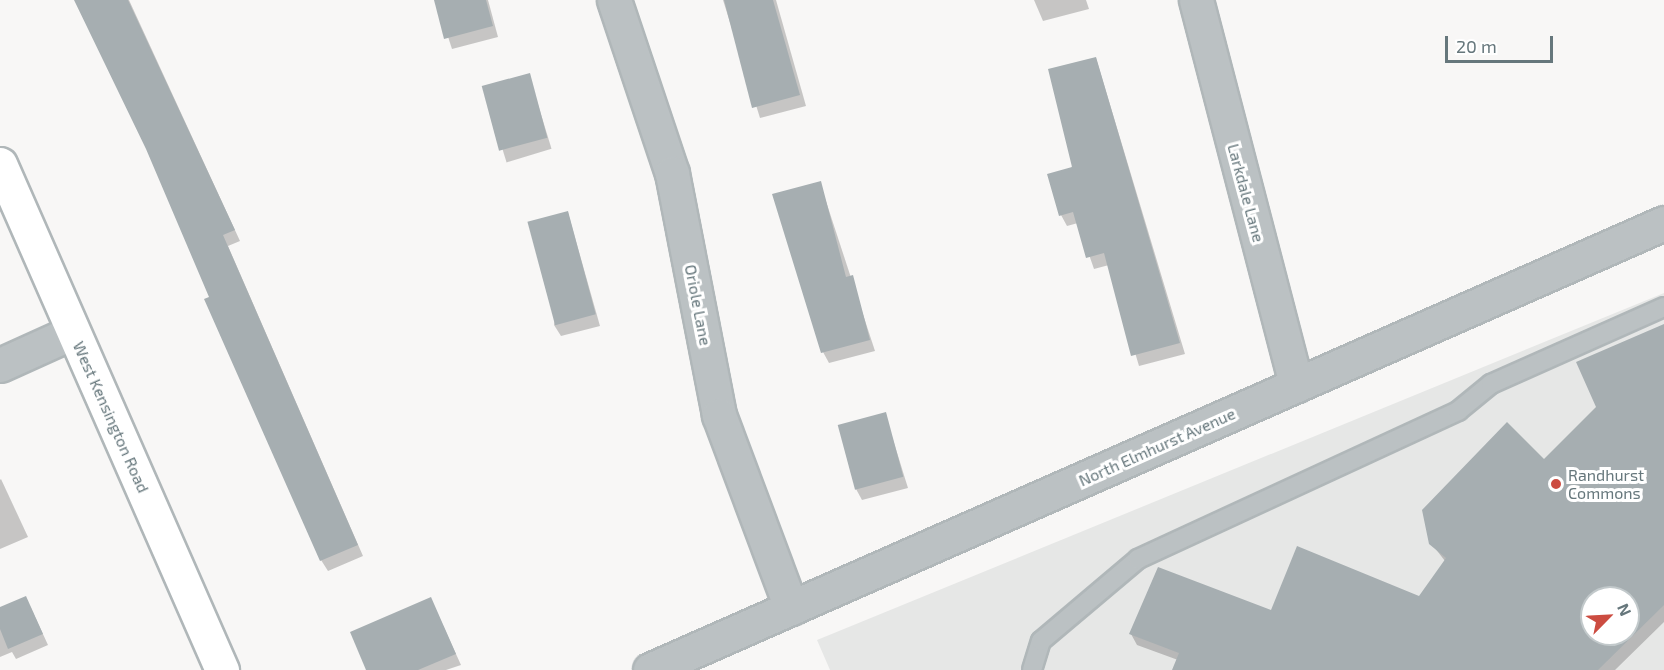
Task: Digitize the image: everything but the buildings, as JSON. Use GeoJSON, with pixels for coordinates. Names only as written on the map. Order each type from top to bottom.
{"type":"FeatureCollection","features":[{"type":"Feature","properties":{"kind":"main road","name":"West Kensington Road"},"geometry":{"type":"LineString","coordinates":[[0,165],[222,670]]}},
{"type":"Feature","properties":{"kind":"street","name":"Oriole Lane"},"geometry":{"type":"LineString","coordinates":[[614,0],[672,173],[719,415],[791,608]]}},
{"type":"Feature","properties":{"kind":"street","name":"Larkdale Lane"},"geometry":{"type":"LineString","coordinates":[[1196,0],[1296,385]]}},
{"type":"Feature","properties":{"kind":"street","name":"North Elmhurst Avenue"},"geometry":{"type":"LineString","coordinates":[[650,670],[1664,223]]}},
{"type":"Feature","properties":{"kind":"street"},"geometry":{"type":"LineString","coordinates":[[0,365],[73,332]]}},
{"type":"Feature","properties":{"kind":"lane"},"geometry":{"type":"LineString","coordinates":[[1032,670],[1041,641],[1138,559],[1458,411],[1491,384],[1664,307]]}},
{"type":"Feature","properties":{"kind":"shaded area","name":"Randhurst Commons"},"geometry":{"type":"Polygon","coordinates":[[[1664,293],[1664,670],[830,670],[817,640],[1664,293]]]}},
{"type":"Feature","properties":{"kind":"place","name":"Randhurst Commons"},"geometry":{"type":"Point","coordinates":[1556,484]}}]}
